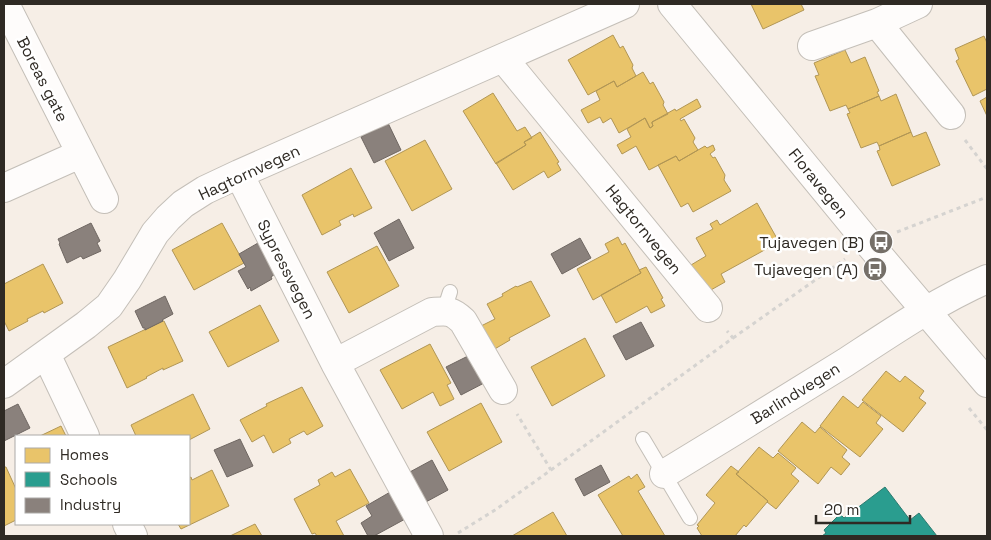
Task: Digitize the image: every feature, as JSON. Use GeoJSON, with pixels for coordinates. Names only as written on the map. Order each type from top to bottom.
{"type":"FeatureCollection","features":[{"type":"Feature","properties":{"kind":"street","name":"Boreas gate"},"geometry":{"type":"LineString","coordinates":[[5,4],[104,199]]}},
{"type":"Feature","properties":{"kind":"street","name":"Hagtornvegen"},"geometry":{"type":"LineString","coordinates":[[4,384],[86,325],[109,306],[155,233],[183,204],[205,190],[625,4]]}},
{"type":"Feature","properties":{"kind":"street","name":"Floravegen"},"geometry":{"type":"LineString","coordinates":[[672,4],[925,311],[987,383]]}},
{"type":"Feature","properties":{"kind":"street"},"geometry":{"type":"LineString","coordinates":[[812,46],[878,23],[918,4]]}},
{"type":"Feature","properties":{"kind":"street"},"geometry":{"type":"LineString","coordinates":[[878,23],[950,115]]}},
{"type":"Feature","properties":{"kind":"street","name":"Hagtornvegen"},"geometry":{"type":"LineString","coordinates":[[504,58],[708,308]]}},
{"type":"Feature","properties":{"kind":"street"},"geometry":{"type":"LineString","coordinates":[[4,188],[80,154]]}},
{"type":"Feature","properties":{"kind":"street","name":"Sypressvegen"},"geometry":{"type":"LineString","coordinates":[[239,174],[335,363],[424,526]]}},
{"type":"Feature","properties":{"kind":"street","name":"Barlindvegen"},"geometry":{"type":"LineString","coordinates":[[664,474],[925,311],[962,290],[987,279]]}},
{"type":"Feature","properties":{"kind":"street"},"geometry":{"type":"LineString","coordinates":[[335,363],[432,312],[447,302],[454,313],[464,321],[504,390]]}},
{"type":"Feature","properties":{"kind":"street"},"geometry":{"type":"LineString","coordinates":[[46,354],[85,435]]}},
{"type":"Feature","properties":{"kind":"lane"},"geometry":{"type":"LineString","coordinates":[[643,439],[690,518]]}},
{"type":"Feature","properties":{"kind":"path"},"geometry":{"type":"LineString","coordinates":[[950,115],[954,126],[987,169]]}},
{"type":"Feature","properties":{"kind":"path"},"geometry":{"type":"LineString","coordinates":[[896,233],[987,197]]}},
{"type":"Feature","properties":{"kind":"path"},"geometry":{"type":"LineString","coordinates":[[456,533],[495,510],[734,338],[708,308]]}},
{"type":"Feature","properties":{"kind":"path"},"geometry":{"type":"LineString","coordinates":[[504,390],[520,421],[551,470]]}},
{"type":"Feature","properties":{"kind":"building: Homes"},"geometry":{"type":"Polygon","coordinates":[[[751,4],[801,4],[804,10],[763,29],[751,4]]]}},
{"type":"Feature","properties":{"kind":"building: Homes"},"geometry":{"type":"Polygon","coordinates":[[[613,35],[620,48],[623,46],[633,65],[632,68],[636,76],[617,87],[614,81],[588,95],[568,60],[613,35]]]}},
{"type":"Feature","properties":{"kind":"building: Homes"},"geometry":{"type":"Polygon","coordinates":[[[984,36],[987,43],[987,89],[973,96],[956,61],[959,59],[955,49],[984,36]]]}},
{"type":"Feature","properties":{"kind":"building: Homes"},"geometry":{"type":"Polygon","coordinates":[[[845,50],[851,63],[865,57],[879,91],[877,92],[879,96],[848,109],[846,105],[830,111],[815,76],[819,75],[814,63],[845,50]]]}},
{"type":"Feature","properties":{"kind":"building: Homes"},"geometry":{"type":"Polygon","coordinates":[[[643,72],[650,84],[653,82],[668,114],[652,122],[653,126],[650,128],[645,118],[619,133],[611,118],[603,123],[600,117],[588,123],[581,110],[600,100],[596,91],[614,81],[617,87],[643,72]]]}},
{"type":"Feature","properties":{"kind":"building: Homes"},"geometry":{"type":"Polygon","coordinates":[[[493,93],[517,131],[525,127],[532,138],[524,142],[526,145],[496,164],[463,111],[493,93]]]}},
{"type":"Feature","properties":{"kind":"building: Homes"},"geometry":{"type":"Polygon","coordinates":[[[896,94],[911,132],[879,146],[877,142],[861,148],[847,114],[850,113],[848,109],[879,96],[881,101],[896,94]]]}},
{"type":"Feature","properties":{"kind":"building: Homes"},"geometry":{"type":"Polygon","coordinates":[[[987,97],[987,116],[980,101],[987,97]]]}},
{"type":"Feature","properties":{"kind":"building: Homes"},"geometry":{"type":"Polygon","coordinates":[[[697,99],[701,107],[680,119],[681,121],[684,119],[695,138],[693,142],[698,150],[679,161],[676,156],[649,170],[636,146],[622,154],[617,145],[631,137],[627,129],[645,118],[650,128],[653,126],[652,122],[697,99]]]}},
{"type":"Feature","properties":{"kind":"building: Homes"},"geometry":{"type":"Polygon","coordinates":[[[540,132],[559,162],[557,163],[561,170],[548,178],[544,171],[513,190],[496,163],[526,145],[524,142],[540,132]]]}},
{"type":"Feature","properties":{"kind":"building: Homes"},"geometry":{"type":"Polygon","coordinates":[[[911,132],[913,137],[926,132],[940,165],[892,186],[877,151],[880,150],[879,146],[911,132]]]}},
{"type":"Feature","properties":{"kind":"building: Homes"},"geometry":{"type":"Polygon","coordinates":[[[425,140],[452,189],[412,211],[385,161],[425,140]]]}},
{"type":"Feature","properties":{"kind":"building: Homes"},"geometry":{"type":"Polygon","coordinates":[[[713,145],[715,150],[710,154],[713,158],[715,157],[725,175],[724,180],[731,191],[693,212],[688,203],[681,207],[658,165],[676,156],[679,161],[705,146],[707,148],[713,145]]]}},
{"type":"Feature","properties":{"kind":"building: Homes"},"geometry":{"type":"Polygon","coordinates":[[[351,168],[372,208],[354,217],[353,214],[339,221],[341,225],[322,235],[302,195],[351,168]]]}},
{"type":"Feature","properties":{"kind":"building: Homes"},"geometry":{"type":"Polygon","coordinates":[[[757,203],[779,242],[721,274],[725,282],[702,295],[686,268],[706,256],[696,238],[713,229],[710,224],[717,220],[720,225],[757,203]]]}},
{"type":"Feature","properties":{"kind":"building: Homes"},"geometry":{"type":"Polygon","coordinates":[[[222,223],[244,263],[194,290],[172,250],[222,223]]]}},
{"type":"Feature","properties":{"kind":"building: Homes"},"geometry":{"type":"Polygon","coordinates":[[[618,237],[622,245],[625,243],[641,273],[593,300],[577,269],[609,252],[605,244],[618,237]]]}},
{"type":"Feature","properties":{"kind":"building: Homes"},"geometry":{"type":"Polygon","coordinates":[[[377,246],[399,286],[349,313],[327,272],[377,246]]]}},
{"type":"Feature","properties":{"kind":"building: Homes"},"geometry":{"type":"Polygon","coordinates":[[[43,264],[63,303],[27,319],[28,321],[9,331],[4,321],[4,284],[43,264]]]}},
{"type":"Feature","properties":{"kind":"building: Homes"},"geometry":{"type":"Polygon","coordinates":[[[646,267],[663,298],[661,299],[665,306],[651,313],[647,306],[616,323],[601,295],[641,273],[639,270],[646,267]]]}},
{"type":"Feature","properties":{"kind":"building: Homes"},"geometry":{"type":"Polygon","coordinates":[[[531,281],[550,316],[509,338],[510,340],[493,350],[481,326],[495,319],[487,304],[503,296],[502,294],[516,286],[531,281]]]}},
{"type":"Feature","properties":{"kind":"building: Homes"},"geometry":{"type":"Polygon","coordinates":[[[260,305],[279,341],[228,367],[209,332],[260,305]]]}},
{"type":"Feature","properties":{"kind":"building: Homes"},"geometry":{"type":"Polygon","coordinates":[[[163,321],[183,361],[163,370],[163,368],[127,388],[108,347],[163,321]]]}},
{"type":"Feature","properties":{"kind":"building: Homes"},"geometry":{"type":"Polygon","coordinates":[[[585,338],[605,376],[552,406],[531,367],[585,338]]]}},
{"type":"Feature","properties":{"kind":"building: Homes"},"geometry":{"type":"Polygon","coordinates":[[[430,344],[451,383],[447,385],[454,399],[440,406],[433,392],[402,409],[380,370],[430,344]]]}},
{"type":"Feature","properties":{"kind":"building: Homes"},"geometry":{"type":"Polygon","coordinates":[[[886,371],[900,382],[905,376],[924,391],[919,398],[926,403],[903,432],[862,400],[886,371]]]}},
{"type":"Feature","properties":{"kind":"building: Homes"},"geometry":{"type":"Polygon","coordinates":[[[302,387],[323,426],[307,435],[304,431],[289,439],[291,443],[273,453],[264,435],[252,442],[240,420],[267,406],[266,404],[302,387]]]}},
{"type":"Feature","properties":{"kind":"building: Homes"},"geometry":{"type":"Polygon","coordinates":[[[193,394],[210,429],[190,439],[190,435],[136,435],[131,425],[193,394]]]}},
{"type":"Feature","properties":{"kind":"building: Homes"},"geometry":{"type":"Polygon","coordinates":[[[843,396],[858,408],[863,402],[881,416],[876,423],[883,429],[860,457],[820,426],[843,396]]]}},
{"type":"Feature","properties":{"kind":"building: Homes"},"geometry":{"type":"Polygon","coordinates":[[[481,403],[502,442],[449,471],[427,432],[481,403]]]}},
{"type":"Feature","properties":{"kind":"building: Homes"},"geometry":{"type":"Polygon","coordinates":[[[802,422],[815,433],[820,427],[847,450],[842,457],[850,464],[841,475],[831,467],[818,484],[778,451],[802,422]]]}},
{"type":"Feature","properties":{"kind":"building: Homes"},"geometry":{"type":"Polygon","coordinates":[[[61,426],[66,435],[42,435],[61,426]]]}},
{"type":"Feature","properties":{"kind":"building: Homes"},"geometry":{"type":"Polygon","coordinates":[[[759,447],[773,458],[778,453],[796,468],[791,474],[799,481],[776,509],[736,474],[759,447]]]}},
{"type":"Feature","properties":{"kind":"building: Homes"},"geometry":{"type":"Polygon","coordinates":[[[731,466],[739,472],[736,474],[768,501],[746,527],[744,525],[735,536],[702,536],[697,525],[715,503],[706,495],[731,466]]]}},
{"type":"Feature","properties":{"kind":"building: Homes"},"geometry":{"type":"Polygon","coordinates":[[[4,467],[6,467],[15,487],[15,520],[4,526],[4,467]]]}},
{"type":"Feature","properties":{"kind":"building: Homes"},"geometry":{"type":"Polygon","coordinates":[[[350,469],[369,503],[336,521],[344,536],[317,536],[315,533],[312,534],[294,499],[320,485],[318,480],[332,472],[335,477],[350,469]]]}},
{"type":"Feature","properties":{"kind":"building: Homes"},"geometry":{"type":"Polygon","coordinates":[[[212,470],[229,506],[190,525],[190,478],[192,480],[212,470]]]}},
{"type":"Feature","properties":{"kind":"building: Homes"},"geometry":{"type":"Polygon","coordinates":[[[637,474],[645,487],[638,491],[665,536],[623,536],[598,495],[629,476],[631,479],[637,474]]]}},
{"type":"Feature","properties":{"kind":"building: Homes"},"geometry":{"type":"Polygon","coordinates":[[[553,512],[567,536],[512,536],[553,512]]]}},
{"type":"Feature","properties":{"kind":"building: Homes"},"geometry":{"type":"Polygon","coordinates":[[[255,524],[262,536],[230,536],[255,524]]]}},
{"type":"Feature","properties":{"kind":"building: Homes"},"geometry":{"type":"Polygon","coordinates":[[[179,525],[189,525],[181,529],[179,525]]]}},
{"type":"Feature","properties":{"kind":"building: Schools"},"geometry":{"type":"Polygon","coordinates":[[[885,487],[910,520],[919,513],[937,536],[822,536],[826,533],[824,530],[840,514],[844,518],[885,487]]]}},
{"type":"Feature","properties":{"kind":"building: Industry"},"geometry":{"type":"Polygon","coordinates":[[[388,123],[401,150],[374,163],[361,137],[388,123]]]}},
{"type":"Feature","properties":{"kind":"building: Industry"},"geometry":{"type":"Polygon","coordinates":[[[399,219],[414,248],[389,261],[374,233],[399,219]]]}},
{"type":"Feature","properties":{"kind":"building: Industry"},"geometry":{"type":"Polygon","coordinates":[[[91,223],[100,241],[97,243],[101,251],[83,259],[81,256],[67,263],[58,239],[91,223]]]}},
{"type":"Feature","properties":{"kind":"building: Industry"},"geometry":{"type":"Polygon","coordinates":[[[580,238],[591,258],[562,274],[551,254],[580,238]]]}},
{"type":"Feature","properties":{"kind":"building: Industry"},"geometry":{"type":"Polygon","coordinates":[[[258,243],[275,274],[271,277],[272,279],[251,291],[238,271],[246,267],[239,254],[258,243]]]}},
{"type":"Feature","properties":{"kind":"building: Industry"},"geometry":{"type":"Polygon","coordinates":[[[165,296],[173,314],[145,330],[135,311],[165,296]]]}},
{"type":"Feature","properties":{"kind":"building: Industry"},"geometry":{"type":"Polygon","coordinates":[[[641,322],[654,346],[626,360],[613,336],[641,322]]]}},
{"type":"Feature","properties":{"kind":"building: Industry"},"geometry":{"type":"Polygon","coordinates":[[[472,354],[486,382],[461,395],[446,367],[472,354]]]}},
{"type":"Feature","properties":{"kind":"building: Industry"},"geometry":{"type":"Polygon","coordinates":[[[18,404],[30,428],[4,441],[4,411],[18,404]]]}},
{"type":"Feature","properties":{"kind":"building: Industry"},"geometry":{"type":"Polygon","coordinates":[[[240,439],[253,466],[227,477],[214,450],[240,439]]]}},
{"type":"Feature","properties":{"kind":"building: Industry"},"geometry":{"type":"Polygon","coordinates":[[[432,460],[448,490],[424,503],[408,473],[432,460]]]}},
{"type":"Feature","properties":{"kind":"building: Industry"},"geometry":{"type":"Polygon","coordinates":[[[601,465],[610,482],[584,496],[575,479],[601,465]]]}},
{"type":"Feature","properties":{"kind":"building: Industry"},"geometry":{"type":"Polygon","coordinates":[[[392,491],[407,518],[374,536],[368,536],[361,523],[372,516],[366,506],[392,491]]]}},
{"type":"Feature","properties":{"kind":"place","name":"Tujavegen (B)"},"geometry":{"type":"Point","coordinates":[881,242]}},
{"type":"Feature","properties":{"kind":"place","name":"Tujavegen (A)"},"geometry":{"type":"Point","coordinates":[875,269]}}]}
